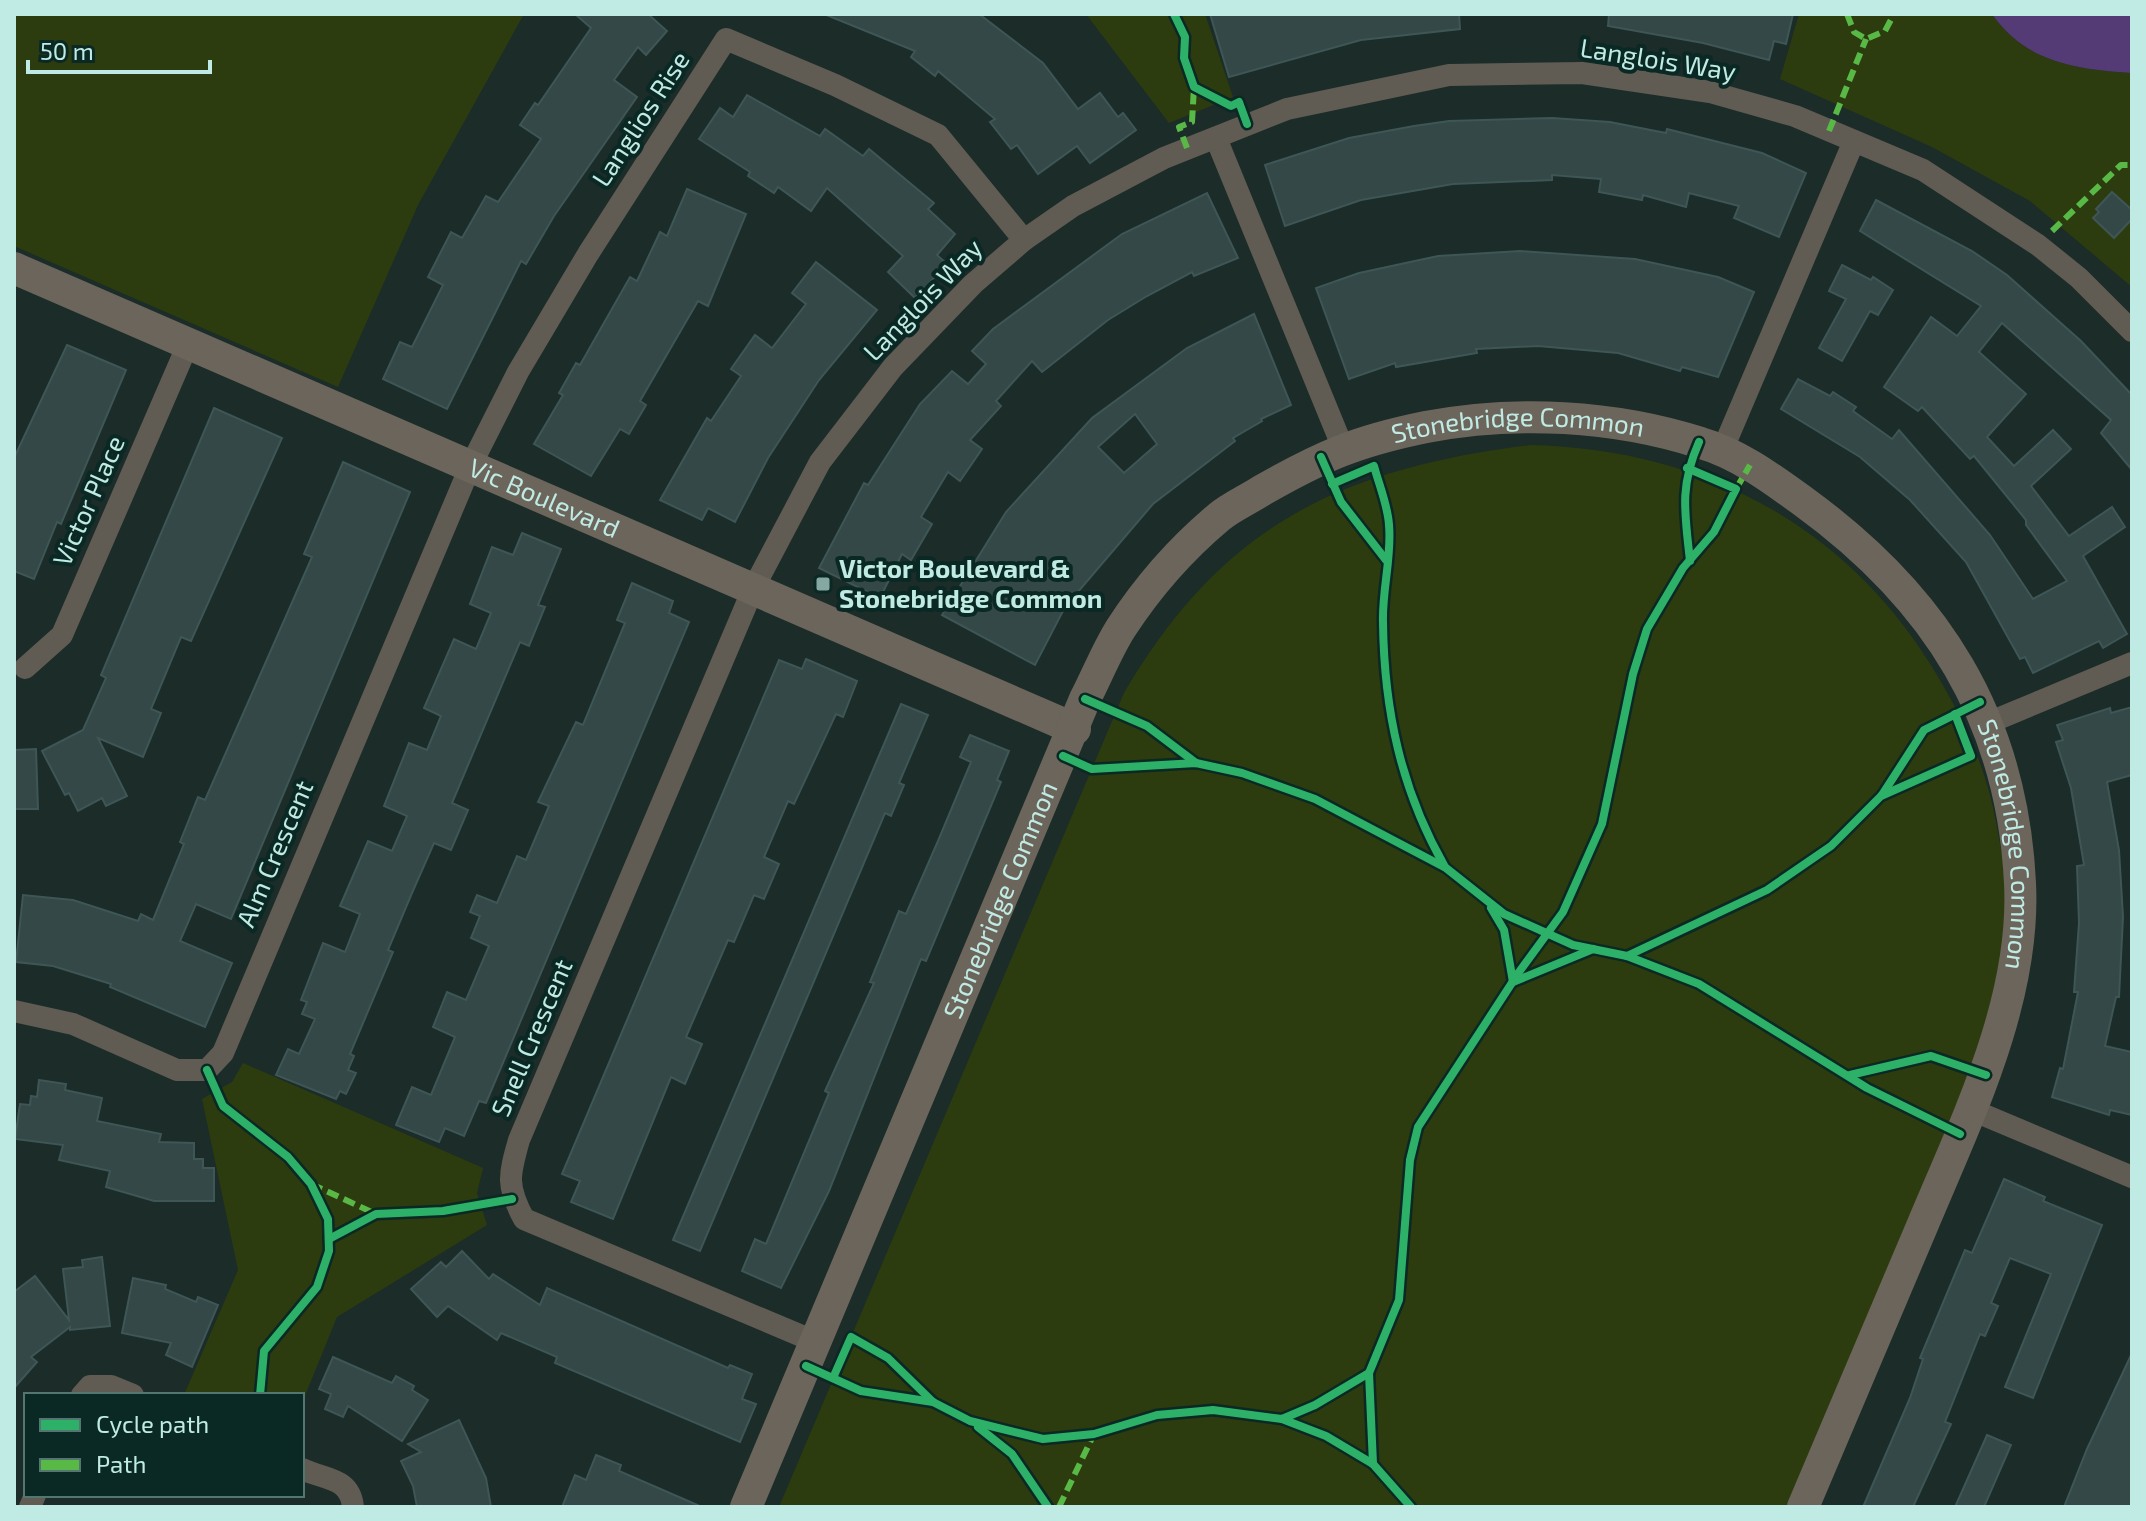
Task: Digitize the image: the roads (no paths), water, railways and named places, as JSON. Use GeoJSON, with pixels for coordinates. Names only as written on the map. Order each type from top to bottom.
{"type":"FeatureCollection","features":[{"type":"Feature","properties":{"kind":"street","name":"Langlios Rise"},"geometry":{"type":"LineString","coordinates":[[470,467],[518,372],[588,254],[726,39],[835,85],[938,135],[1024,240]]}},
{"type":"Feature","properties":{"kind":"street","name":"Langlois Way"},"geometry":{"type":"LineString","coordinates":[[753,589],[820,462],[893,367],[973,284],[1024,240],[1073,206],[1164,158],[1287,109],[1449,75],[1582,73],[1710,92],[1795,116],[1923,170],[2017,230],[2079,278],[2132,331]]}},
{"type":"Feature","properties":{"kind":"street"},"geometry":{"type":"LineString","coordinates":[[1216,138],[1343,448]]}},
{"type":"Feature","properties":{"kind":"street"},"geometry":{"type":"LineString","coordinates":[[1722,451],[1854,141]]}},
{"type":"Feature","properties":{"kind":"street","name":"Vic Boulevard"},"geometry":{"type":"LineString","coordinates":[[14,268],[1075,729]]}},
{"type":"Feature","properties":{"kind":"street","name":"Victor Place"},"geometry":{"type":"LineString","coordinates":[[25,668],[62,635],[188,344]]}},
{"type":"Feature","properties":{"kind":"street","name":"Stonebridge Common"},"geometry":{"type":"LineString","coordinates":[[746,1507],[1075,729],[1120,630],[1166,570],[1221,515],[1321,457],[1377,437],[1457,421],[1529,418],[1602,421],[1699,442],[1722,451],[1776,482],[1829,520],[1876,562],[1915,603],[1948,646],[1988,723],[2010,789],[2021,886],[2016,951],[1986,1075],[1803,1507]]}},
{"type":"Feature","properties":{"kind":"street","name":"Alm Crescent"},"geometry":{"type":"LineString","coordinates":[[14,1011],[73,1024],[177,1070],[207,1070],[223,1053],[470,467]]}},
{"type":"Feature","properties":{"kind":"street","name":"Snell Crescent"},"geometry":{"type":"LineString","coordinates":[[753,589],[519,1140],[508,1178],[512,1199],[524,1219],[816,1342]]}},
{"type":"Feature","properties":{"kind":"street"},"geometry":{"type":"LineString","coordinates":[[1988,723],[2132,663]]}},
{"type":"Feature","properties":{"kind":"street"},"geometry":{"type":"LineString","coordinates":[[1972,1110],[2132,1177]]}},
{"type":"Feature","properties":{"kind":"street"},"geometry":{"type":"LineString","coordinates":[[84,1393],[90,1386],[111,1386],[128,1393]]}},
{"type":"Feature","properties":{"kind":"street"},"geometry":{"type":"LineString","coordinates":[[304,1470],[339,1480],[352,1493],[353,1507]]}},
{"type":"Feature","properties":{"kind":"place","name":"Victor Boulevard & Stonebridge Common"},"geometry":{"type":"Point","coordinates":[823,584]}}]}
